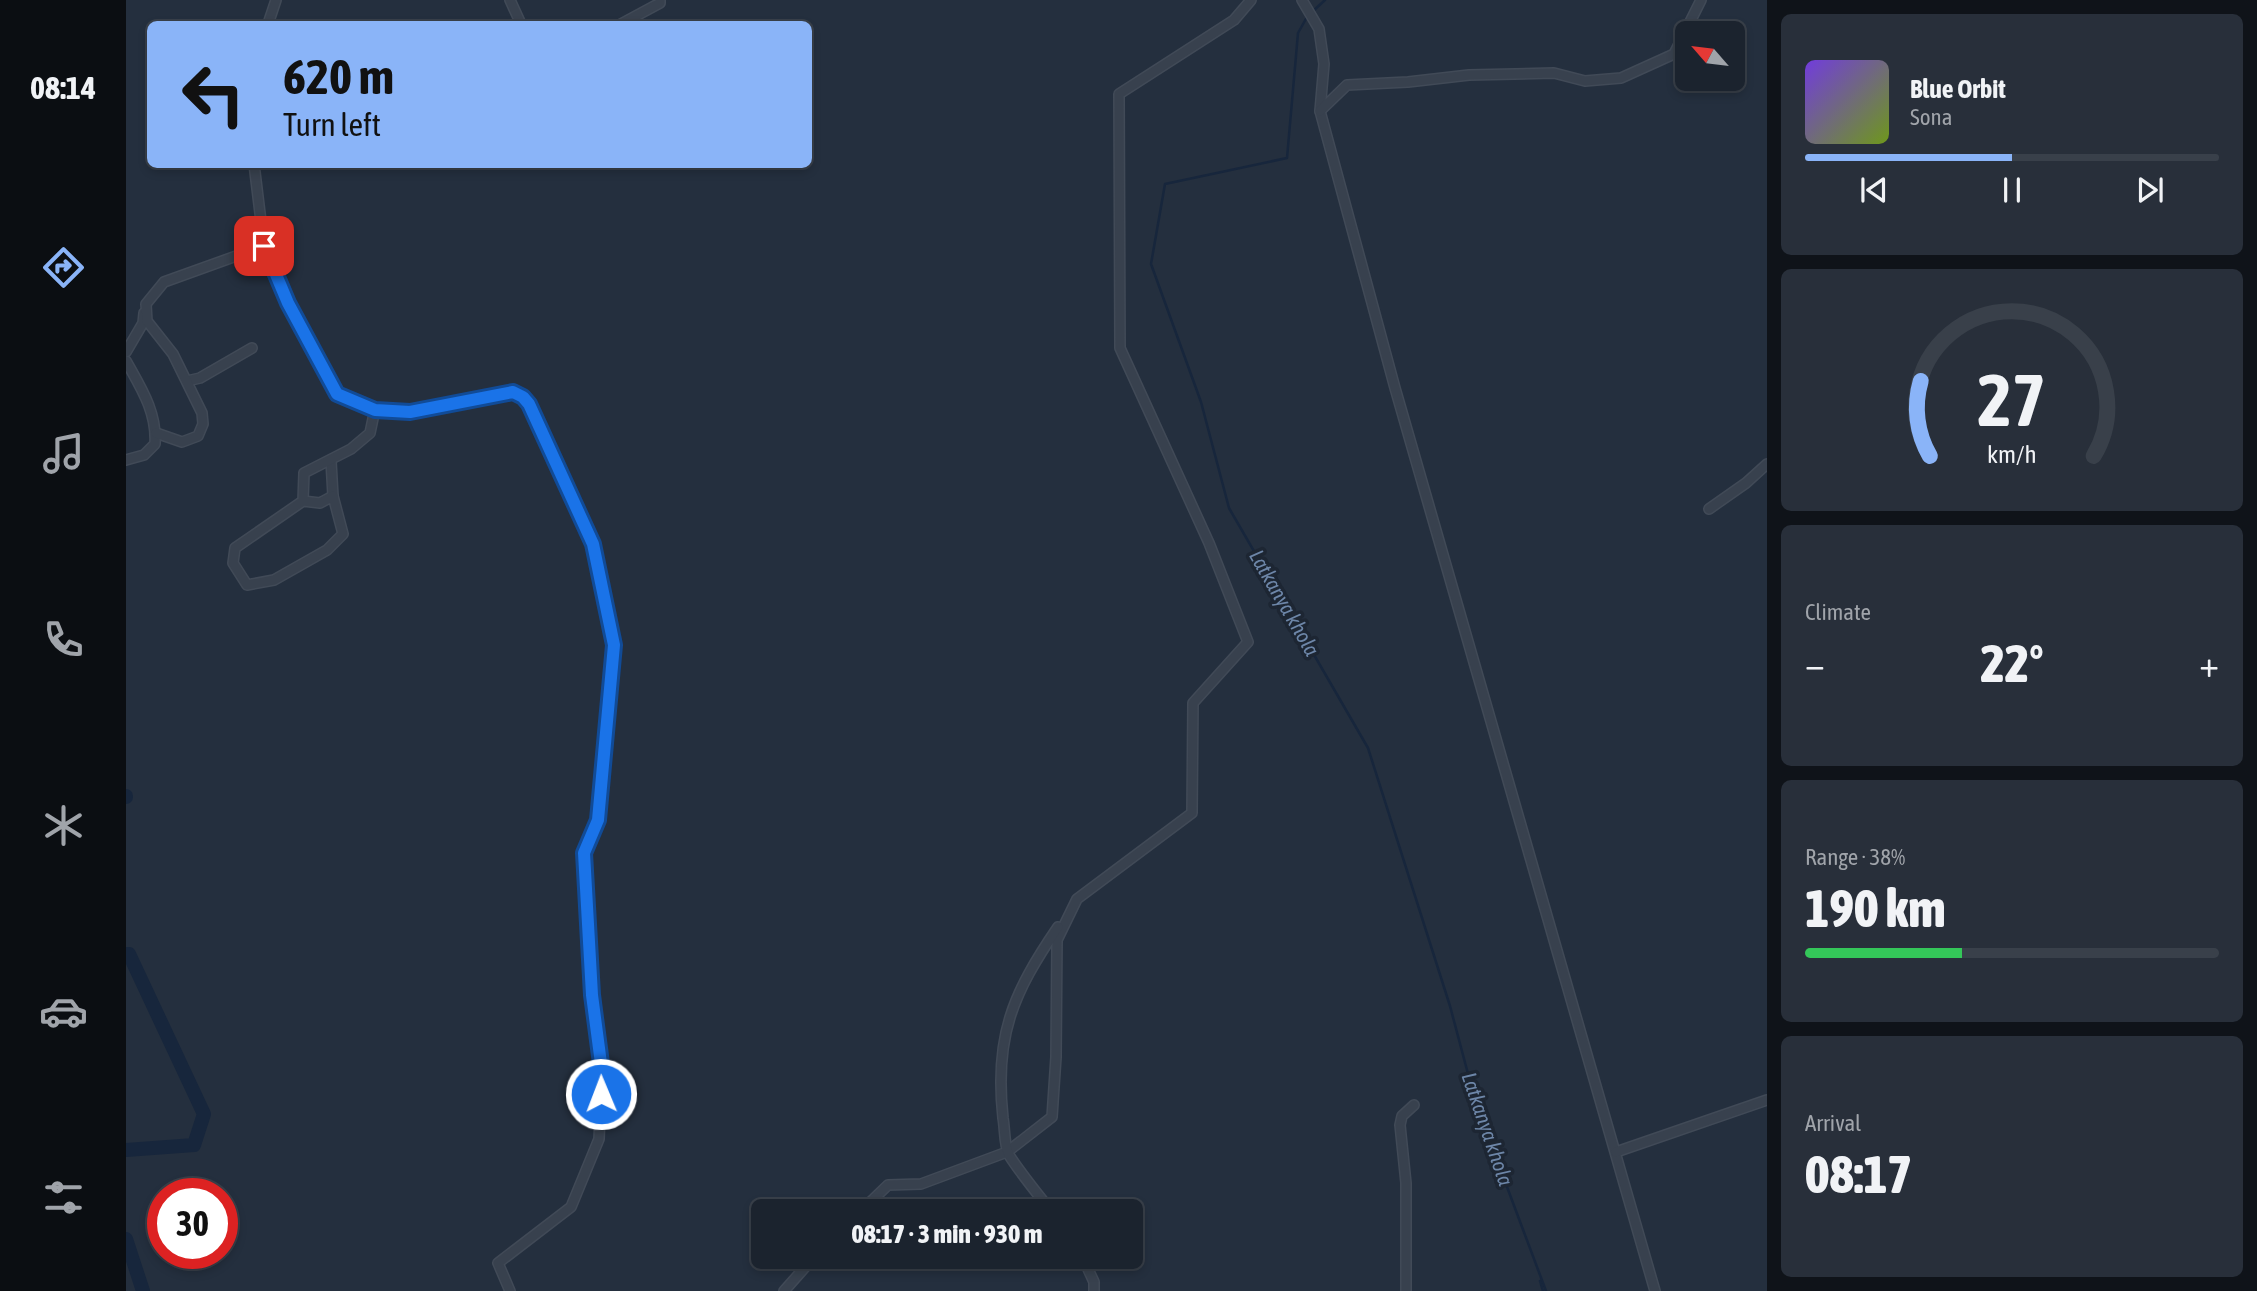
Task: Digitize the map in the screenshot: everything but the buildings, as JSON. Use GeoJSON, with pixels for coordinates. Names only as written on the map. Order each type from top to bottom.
{"type":"FeatureCollection","features":[{"type":"Feature","properties":{"kind":"street"},"geometry":{"type":"LineString","coordinates":[[269,21],[276,0]]}},
{"type":"Feature","properties":{"kind":"street"},"geometry":{"type":"LineString","coordinates":[[510,0],[520,21]]}},
{"type":"Feature","properties":{"kind":"street"},"geometry":{"type":"LineString","coordinates":[[627,21],[660,3],[660,0]]}},
{"type":"Feature","properties":{"kind":"street"},"geometry":{"type":"LineString","coordinates":[[1042,1199],[1007,1152],[999,1080],[1003,1041],[1009,1019],[1031,966],[1077,899],[1192,813],[1193,704],[1248,642],[1209,543],[1120,348],[1119,94],[1234,20],[1251,0]]}},
{"type":"Feature","properties":{"kind":"street"},"geometry":{"type":"LineString","coordinates":[[1302,0],[1319,29],[1324,64],[1320,111],[1395,388],[1655,1291]]}},
{"type":"Feature","properties":{"kind":"street"},"geometry":{"type":"LineString","coordinates":[[1320,111],[1347,85],[1469,75],[1554,73],[1586,81],[1621,78],[1674,54],[1701,0]]}},
{"type":"Feature","properties":{"kind":"street"},"geometry":{"type":"LineString","coordinates":[[254,168],[264,246],[288,303],[337,394],[375,410],[410,412],[513,392],[523,397],[529,404],[593,544],[614,645],[598,820],[584,853],[592,995],[602,1071],[599,1139],[571,1207],[498,1263],[510,1291]]}},
{"type":"Feature","properties":{"kind":"street"},"geometry":{"type":"LineString","coordinates":[[126,352],[142,323],[151,296],[164,282],[264,246]]}},
{"type":"Feature","properties":{"kind":"street"},"geometry":{"type":"LineString","coordinates":[[145,308],[147,321],[173,354],[202,413],[203,425],[198,436],[182,442],[156,433]]}},
{"type":"Feature","properties":{"kind":"street"},"geometry":{"type":"LineString","coordinates":[[187,381],[200,378],[251,348]]}},
{"type":"Feature","properties":{"kind":"street"},"geometry":{"type":"LineString","coordinates":[[126,360],[153,410],[156,433],[155,444],[144,455],[126,460]]}},
{"type":"Feature","properties":{"kind":"street"},"geometry":{"type":"LineString","coordinates":[[303,501],[304,473],[331,461],[370,433],[375,410]]}},
{"type":"Feature","properties":{"kind":"street"},"geometry":{"type":"LineString","coordinates":[[331,461],[333,496],[343,534],[327,550],[274,580],[247,585],[233,563],[235,548],[303,501],[320,503],[333,496]]}},
{"type":"Feature","properties":{"kind":"street"},"geometry":{"type":"LineString","coordinates":[[1709,509],[1746,483],[1767,464]]}},
{"type":"Feature","properties":{"kind":"street"},"geometry":{"type":"LineString","coordinates":[[873,1199],[888,1185],[921,1184],[1007,1152],[1052,1117],[1056,1057],[1057,940],[1077,899]]}},
{"type":"Feature","properties":{"kind":"street"},"geometry":{"type":"LineString","coordinates":[[1616,1152],[1767,1100]]}},
{"type":"Feature","properties":{"kind":"street"},"geometry":{"type":"LineString","coordinates":[[1406,1291],[1406,1183],[1400,1125],[1402,1116],[1414,1105]]}},
{"type":"Feature","properties":{"kind":"street"},"geometry":{"type":"LineString","coordinates":[[783,1291],[803,1269]]}},
{"type":"Feature","properties":{"kind":"street"},"geometry":{"type":"LineString","coordinates":[[1088,1269],[1094,1282],[1094,1291]]}},
{"type":"Feature","properties":{"kind":"waterway","name":"Latkanya khola"},"geometry":{"type":"LineString","coordinates":[[1312,12],[1325,0]]}},
{"type":"Feature","properties":{"kind":"waterway","name":"Latkanya khola"},"geometry":{"type":"LineString","coordinates":[[1307,17],[1298,33],[1287,158],[1165,184],[1151,264],[1201,402],[1229,508],[1368,748],[1450,1006],[1476,1104],[1546,1291]]}},
{"type":"Feature","properties":{"kind":"waterway"},"geometry":{"type":"LineString","coordinates":[[126,954],[129,954],[204,1114],[194,1145],[126,1150]]}},
{"type":"Feature","properties":{"kind":"waterway"},"geometry":{"type":"LineString","coordinates":[[126,1239],[143,1291]]}},
{"type":"Feature","properties":{"kind":"waterway","name":"Latkanya khola"},"geometry":{"type":"LineString","coordinates":[[1540,1281],[1543,1291]]}},
{"type":"Feature","properties":{"kind":"route"},"geometry":{"type":"LineString","coordinates":[[264,246],[288,303],[337,394],[375,410],[388,412],[428,410],[513,392],[523,397],[529,404],[593,544],[614,645],[598,820],[584,853],[592,995],[602,1071],[601,1094]]}}]}
